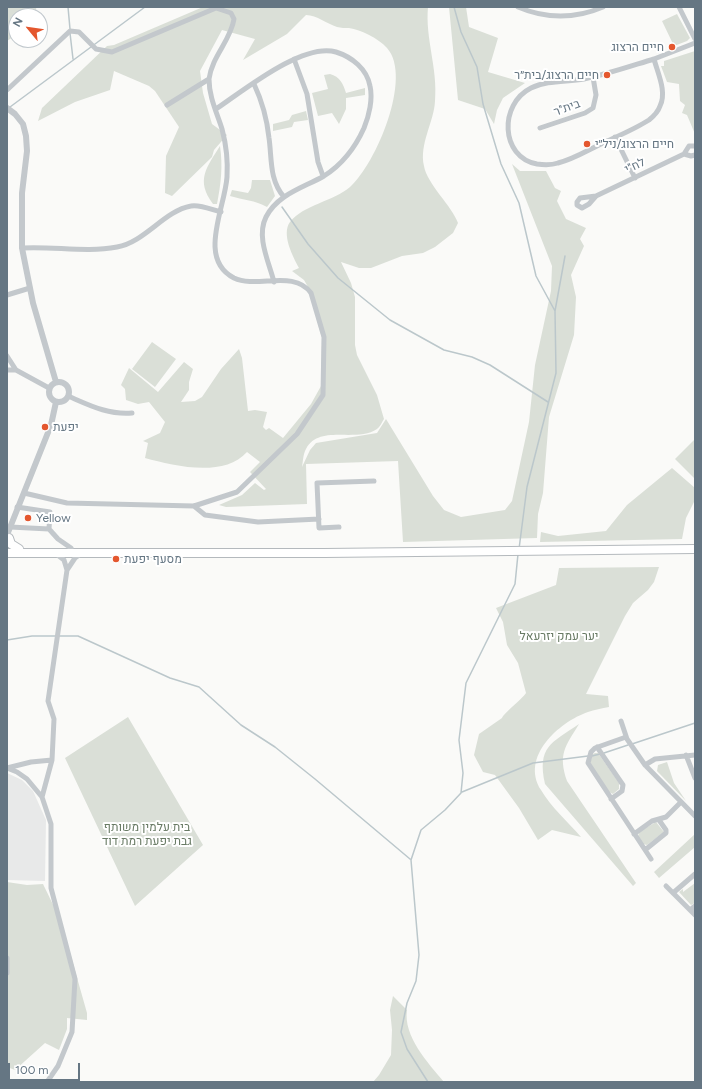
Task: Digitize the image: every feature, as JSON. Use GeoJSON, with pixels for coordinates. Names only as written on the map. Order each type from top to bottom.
{"type":"FeatureCollection","features":[{"type":"Feature","properties":{"kind":"highway"},"geometry":{"type":"LineString","coordinates":[[8,537],[11,544],[19,548]]}},
{"type":"Feature","properties":{"kind":"highway"},"geometry":{"type":"LineString","coordinates":[[7,551],[19,548],[71,548],[146,552]]}},
{"type":"Feature","properties":{"kind":"highway"},"geometry":{"type":"LineString","coordinates":[[7,551],[54,553],[324,553],[695,549]]}},
{"type":"Feature","properties":{"kind":"street"},"geometry":{"type":"LineString","coordinates":[[518,7],[541,14],[566,16],[585,13],[603,7]]}},
{"type":"Feature","properties":{"kind":"street"},"geometry":{"type":"LineString","coordinates":[[679,7],[695,39]]}},
{"type":"Feature","properties":{"kind":"street"},"geometry":{"type":"LineString","coordinates":[[7,90],[70,31],[79,32],[96,49],[112,52],[216,8],[231,13],[234,19],[233,27],[213,63],[209,79],[210,92],[222,130],[227,164],[226,188],[214,250],[217,261],[228,274],[242,280],[298,282],[307,288],[311,293],[324,336],[323,395],[297,434],[237,492],[194,506],[67,502],[24,493]]}},
{"type":"Feature","properties":{"kind":"street"},"geometry":{"type":"LineString","coordinates":[[654,59],[662,90],[661,106],[647,121],[566,160],[544,165],[531,162],[521,156],[510,139],[507,126],[509,114],[515,100],[526,91],[538,85],[593,77],[654,59],[695,43]]}},
{"type":"Feature","properties":{"kind":"street"},"geometry":{"type":"LineString","coordinates":[[216,109],[294,59],[316,52],[333,51],[354,61],[363,71],[369,82],[370,106],[360,136],[343,161],[323,176],[284,197],[272,207],[263,226],[262,239],[274,282]]}},
{"type":"Feature","properties":{"kind":"street"},"geometry":{"type":"LineString","coordinates":[[294,59],[309,104],[318,162],[323,176]]}},
{"type":"Feature","properties":{"kind":"street","name":"בית\"ר"},"geometry":{"type":"LineString","coordinates":[[540,128],[584,113],[593,108],[596,95],[593,77]]}},
{"type":"Feature","properties":{"kind":"street"},"geometry":{"type":"LineString","coordinates":[[167,105],[209,79]]}},
{"type":"Feature","properties":{"kind":"street"},"geometry":{"type":"LineString","coordinates":[[254,84],[261,100],[266,120],[274,181],[284,197]]}},
{"type":"Feature","properties":{"kind":"street"},"geometry":{"type":"LineString","coordinates":[[7,108],[15,114],[23,124],[26,136],[27,151],[22,193],[22,248],[30,288],[56,382]]}},
{"type":"Feature","properties":{"kind":"street"},"geometry":{"type":"LineString","coordinates":[[615,137],[634,178]]}},
{"type":"Feature","properties":{"kind":"street","name":"לח\"י"},"geometry":{"type":"LineString","coordinates":[[596,196],[684,154],[689,146],[695,146]]}},
{"type":"Feature","properties":{"kind":"street"},"geometry":{"type":"LineString","coordinates":[[684,154],[691,156],[695,155]]}},
{"type":"Feature","properties":{"kind":"street"},"geometry":{"type":"LineString","coordinates":[[22,248],[45,246],[94,249],[118,247],[134,240],[175,211],[192,205],[221,212]]}},
{"type":"Feature","properties":{"kind":"street"},"geometry":{"type":"LineString","coordinates":[[7,295],[30,288]]}},
{"type":"Feature","properties":{"kind":"street"},"geometry":{"type":"LineString","coordinates":[[7,356],[16,370]]}},
{"type":"Feature","properties":{"kind":"street"},"geometry":{"type":"LineString","coordinates":[[7,370],[16,370],[49,388]]}},
{"type":"Feature","properties":{"kind":"street"},"geometry":{"type":"LineString","coordinates":[[56,382],[62,382],[67,386],[68,396],[62,402],[56,402],[49,395],[49,388],[56,382]]}},
{"type":"Feature","properties":{"kind":"street"},"geometry":{"type":"LineString","coordinates":[[68,396],[99,410],[120,414],[132,413]]}},
{"type":"Feature","properties":{"kind":"street"},"geometry":{"type":"LineString","coordinates":[[7,551],[10,527],[51,425],[56,402]]}},
{"type":"Feature","properties":{"kind":"street"},"geometry":{"type":"LineString","coordinates":[[339,527],[319,528],[317,483],[374,481]]}},
{"type":"Feature","properties":{"kind":"street"},"geometry":{"type":"LineString","coordinates":[[194,506],[205,515],[258,522],[319,519]]}},
{"type":"Feature","properties":{"kind":"street"},"geometry":{"type":"LineString","coordinates":[[17,507],[50,512],[49,529]]}},
{"type":"Feature","properties":{"kind":"street"},"geometry":{"type":"LineString","coordinates":[[10,527],[49,529],[58,539],[71,548]]}},
{"type":"Feature","properties":{"kind":"street"},"geometry":{"type":"LineString","coordinates":[[54,553],[64,560],[68,570]]}},
{"type":"Feature","properties":{"kind":"street"},"geometry":{"type":"LineString","coordinates":[[42,797],[52,760],[54,720],[48,701],[68,570],[75,558],[82,553]]}},
{"type":"Feature","properties":{"kind":"street"},"geometry":{"type":"LineString","coordinates":[[621,721],[626,736],[645,765],[695,816]]}},
{"type":"Feature","properties":{"kind":"street"},"geometry":{"type":"LineString","coordinates":[[626,736],[597,747],[591,752],[588,763],[651,859]]}},
{"type":"Feature","properties":{"kind":"street"},"geometry":{"type":"LineString","coordinates":[[597,747],[623,785],[622,791],[611,799]]}},
{"type":"Feature","properties":{"kind":"street"},"geometry":{"type":"LineString","coordinates":[[645,765],[655,759],[695,754]]}},
{"type":"Feature","properties":{"kind":"street"},"geometry":{"type":"LineString","coordinates":[[686,755],[695,778]]}},
{"type":"Feature","properties":{"kind":"street"},"geometry":{"type":"LineString","coordinates":[[7,768],[30,762],[52,760]]}},
{"type":"Feature","properties":{"kind":"street"},"geometry":{"type":"LineString","coordinates":[[7,768],[28,779],[42,797],[51,824],[51,888],[75,979],[72,1032],[58,1066],[47,1082]]}},
{"type":"Feature","properties":{"kind":"street"},"geometry":{"type":"LineString","coordinates":[[634,834],[652,821],[666,817],[681,802]]}},
{"type":"Feature","properties":{"kind":"street"},"geometry":{"type":"LineString","coordinates":[[645,850],[666,833],[666,830],[659,820]]}},
{"type":"Feature","properties":{"kind":"street"},"geometry":{"type":"LineString","coordinates":[[673,893],[695,874]]}},
{"type":"Feature","properties":{"kind":"street"},"geometry":{"type":"LineString","coordinates":[[666,886],[695,915]]}},
{"type":"Feature","properties":{"kind":"street"},"geometry":{"type":"LineString","coordinates":[[690,910],[695,906]]}},
{"type":"Feature","properties":{"kind":"street"},"geometry":{"type":"LineString","coordinates":[[7,958],[7,973]]}},
{"type":"Feature","properties":{"kind":"shaded area"},"geometry":{"type":"Polygon","coordinates":[[[7,773],[22,780],[33,791],[46,820],[45,881],[7,880],[7,773]]]}},
{"type":"Feature","properties":{"kind":"green space"},"geometry":{"type":"Polygon","coordinates":[[[7,7],[36,7],[8,8],[7,41],[7,7]]]}},
{"type":"Feature","properties":{"kind":"green space"},"geometry":{"type":"Polygon","coordinates":[[[203,7],[428,7],[428,31],[435,77],[435,101],[423,150],[424,166],[426,173],[434,187],[451,209],[458,223],[453,233],[435,247],[423,253],[402,256],[371,268],[359,268],[341,262],[351,283],[355,297],[355,345],[357,355],[377,395],[384,419],[378,428],[369,433],[359,435],[329,435],[320,437],[312,442],[306,449],[302,467],[310,450],[316,443],[377,433],[386,419],[433,496],[444,510],[461,517],[505,510],[512,501],[529,422],[535,365],[551,291],[552,266],[512,164],[520,171],[546,171],[555,188],[561,191],[557,201],[566,219],[586,228],[580,239],[584,246],[571,275],[576,297],[574,335],[549,417],[543,493],[538,514],[537,538],[403,542],[398,461],[306,464],[307,504],[226,507],[219,505],[242,495],[255,483],[264,490],[266,489],[250,472],[260,462],[247,452],[237,460],[225,465],[198,468],[170,464],[145,458],[148,443],[143,441],[160,433],[165,422],[149,402],[138,404],[126,400],[125,389],[121,385],[129,368],[158,392],[184,362],[193,369],[189,382],[189,390],[181,402],[195,401],[202,397],[221,369],[239,349],[242,358],[248,411],[255,410],[267,412],[263,427],[266,430],[269,428],[283,438],[311,404],[321,386],[322,338],[308,287],[304,280],[292,271],[299,268],[287,239],[288,227],[290,222],[303,211],[343,192],[360,176],[380,141],[394,99],[396,79],[394,61],[383,44],[369,35],[359,31],[333,26],[314,16],[306,15],[287,34],[243,60],[255,39],[222,30],[200,71],[203,93],[212,124],[227,135],[214,150],[212,157],[172,196],[165,193],[166,156],[179,127],[155,91],[149,86],[114,71],[110,90],[75,102],[38,121],[42,108],[107,46],[114,45],[203,7]]]}},
{"type":"Feature","properties":{"kind":"green space"},"geometry":{"type":"Polygon","coordinates":[[[449,7],[466,7],[469,27],[498,38],[488,72],[525,83],[503,98],[497,110],[494,124],[485,109],[458,100],[449,7]]]}},
{"type":"Feature","properties":{"kind":"green space"},"geometry":{"type":"Polygon","coordinates":[[[677,14],[690,38],[687,41],[674,46],[662,21],[677,14]]]}},
{"type":"Feature","properties":{"kind":"green space"},"geometry":{"type":"Polygon","coordinates":[[[695,51],[695,134],[687,115],[682,113],[685,105],[680,101],[679,84],[667,82],[661,66],[664,66],[664,61],[695,51]]]}},
{"type":"Feature","properties":{"kind":"green space"},"geometry":{"type":"Polygon","coordinates":[[[330,74],[341,81],[346,93],[365,88],[365,95],[346,98],[346,109],[339,124],[332,113],[318,116],[312,93],[328,89],[324,75],[330,74]]]}},
{"type":"Feature","properties":{"kind":"green space"},"geometry":{"type":"Polygon","coordinates":[[[306,111],[308,120],[294,122],[292,127],[273,131],[273,124],[289,120],[292,115],[306,111]]]}},
{"type":"Feature","properties":{"kind":"green space"},"geometry":{"type":"Polygon","coordinates":[[[220,146],[220,182],[217,204],[213,204],[205,188],[204,181],[207,167],[220,146]]]}},
{"type":"Feature","properties":{"kind":"green space"},"geometry":{"type":"Polygon","coordinates":[[[252,180],[270,180],[275,196],[267,207],[253,201],[230,196],[232,190],[248,193],[251,188],[252,180]]]}},
{"type":"Feature","properties":{"kind":"green space"},"geometry":{"type":"Polygon","coordinates":[[[152,342],[176,359],[155,387],[132,369],[152,342]]]}},
{"type":"Feature","properties":{"kind":"green space"},"geometry":{"type":"Polygon","coordinates":[[[695,439],[695,479],[675,459],[695,439]]]}},
{"type":"Feature","properties":{"kind":"green space"},"geometry":{"type":"Polygon","coordinates":[[[672,468],[695,488],[695,500],[686,518],[682,539],[540,542],[541,532],[558,536],[606,531],[627,505],[672,468]]]}},
{"type":"Feature","properties":{"kind":"green space","name":"יער עמק יזרעאל"},"geometry":{"type":"Polygon","coordinates":[[[659,567],[654,582],[648,590],[633,603],[625,616],[586,694],[608,696],[609,707],[588,712],[565,724],[546,742],[539,753],[535,765],[536,778],[541,790],[581,837],[552,830],[538,840],[519,808],[495,775],[483,772],[474,755],[479,734],[502,718],[526,693],[518,663],[507,645],[503,622],[496,608],[556,585],[559,568],[659,567]]]}},
{"type":"Feature","properties":{"kind":"green space","name":"בית עלמין משותף גבת יפעת רמת דוד"},"geometry":{"type":"Polygon","coordinates":[[[128,717],[203,845],[135,906],[65,758],[128,717]]]}},
{"type":"Feature","properties":{"kind":"green space"},"geometry":{"type":"Polygon","coordinates":[[[579,724],[564,751],[563,764],[567,781],[636,883],[633,886],[545,784],[543,762],[548,747],[579,724]]]}},
{"type":"Feature","properties":{"kind":"green space"},"geometry":{"type":"Polygon","coordinates":[[[598,753],[619,783],[619,789],[613,794],[609,792],[590,763],[593,754],[598,753]]]}},
{"type":"Feature","properties":{"kind":"green space"},"geometry":{"type":"Polygon","coordinates":[[[667,762],[674,783],[686,801],[657,771],[658,765],[667,762]]]}},
{"type":"Feature","properties":{"kind":"green space"},"geometry":{"type":"Polygon","coordinates":[[[656,822],[664,832],[647,845],[643,844],[638,837],[639,832],[656,822]]]}},
{"type":"Feature","properties":{"kind":"green space"},"geometry":{"type":"Polygon","coordinates":[[[695,834],[695,847],[659,878],[654,872],[695,834]]]}},
{"type":"Feature","properties":{"kind":"green space"},"geometry":{"type":"Polygon","coordinates":[[[7,882],[27,885],[43,884],[61,921],[87,1013],[87,1020],[67,1018],[67,1029],[59,1050],[45,1043],[15,1070],[7,1067],[7,882]]]}},
{"type":"Feature","properties":{"kind":"green space"},"geometry":{"type":"Polygon","coordinates":[[[695,883],[695,903],[691,905],[679,892],[683,889],[683,892],[695,883]]]}},
{"type":"Feature","properties":{"kind":"green space"},"geometry":{"type":"Polygon","coordinates":[[[393,996],[407,1010],[409,1030],[418,1049],[444,1082],[373,1082],[391,1055],[392,1030],[390,1010],[393,996]]]}},
{"type":"Feature","properties":{"kind":"waterway"},"geometry":{"type":"LineString","coordinates":[[68,7],[70,29]]}},
{"type":"Feature","properties":{"kind":"waterway"},"geometry":{"type":"LineString","coordinates":[[10,107],[145,7]]}},
{"type":"Feature","properties":{"kind":"waterway"},"geometry":{"type":"LineString","coordinates":[[454,7],[461,32],[477,67],[483,104],[501,164],[519,203],[536,276],[555,311]]}},
{"type":"Feature","properties":{"kind":"waterway"},"geometry":{"type":"LineString","coordinates":[[70,33],[73,59]]}},
{"type":"Feature","properties":{"kind":"waterway"},"geometry":{"type":"LineString","coordinates":[[282,207],[308,244],[338,278],[390,320],[444,350],[472,357],[490,365],[548,402]]}},
{"type":"Feature","properties":{"kind":"waterway"},"geometry":{"type":"LineString","coordinates":[[519,549],[527,487],[556,373],[555,311],[565,256]]}},
{"type":"Feature","properties":{"kind":"waterway"},"geometry":{"type":"LineString","coordinates":[[428,1082],[407,1049],[401,1032],[407,1003],[416,981],[419,955],[411,860],[421,830],[445,810],[461,793],[463,773],[459,740],[466,683],[515,584],[518,554]]}},
{"type":"Feature","properties":{"kind":"waterway"},"geometry":{"type":"LineString","coordinates":[[7,640],[32,636],[78,636],[170,678],[199,687],[241,725],[275,747],[410,859]]}},
{"type":"Feature","properties":{"kind":"waterway"},"geometry":{"type":"LineString","coordinates":[[632,744],[695,723]]}},
{"type":"Feature","properties":{"kind":"waterway"},"geometry":{"type":"LineString","coordinates":[[604,753],[628,745]]}},
{"type":"Feature","properties":{"kind":"waterway"},"geometry":{"type":"LineString","coordinates":[[592,756],[600,754]]}},
{"type":"Feature","properties":{"kind":"waterway"},"geometry":{"type":"LineString","coordinates":[[462,792],[533,763],[588,756]]}},
{"type":"Feature","properties":{"kind":"place","name":"חיים הרצוג"},"geometry":{"type":"Point","coordinates":[672,47]}},
{"type":"Feature","properties":{"kind":"place","name":"חיים הרצוג/בית״ר"},"geometry":{"type":"Point","coordinates":[607,75]}},
{"type":"Feature","properties":{"kind":"place","name":"חיים הרצוג/ניל״י"},"geometry":{"type":"Point","coordinates":[587,144]}},
{"type":"Feature","properties":{"kind":"place","name":"יפעת"},"geometry":{"type":"Point","coordinates":[45,427]}},
{"type":"Feature","properties":{"kind":"place","name":"Yellow"},"geometry":{"type":"Point","coordinates":[28,518]}},
{"type":"Feature","properties":{"kind":"place","name":"מסעף יפעת"},"geometry":{"type":"Point","coordinates":[116,559]}}]}
